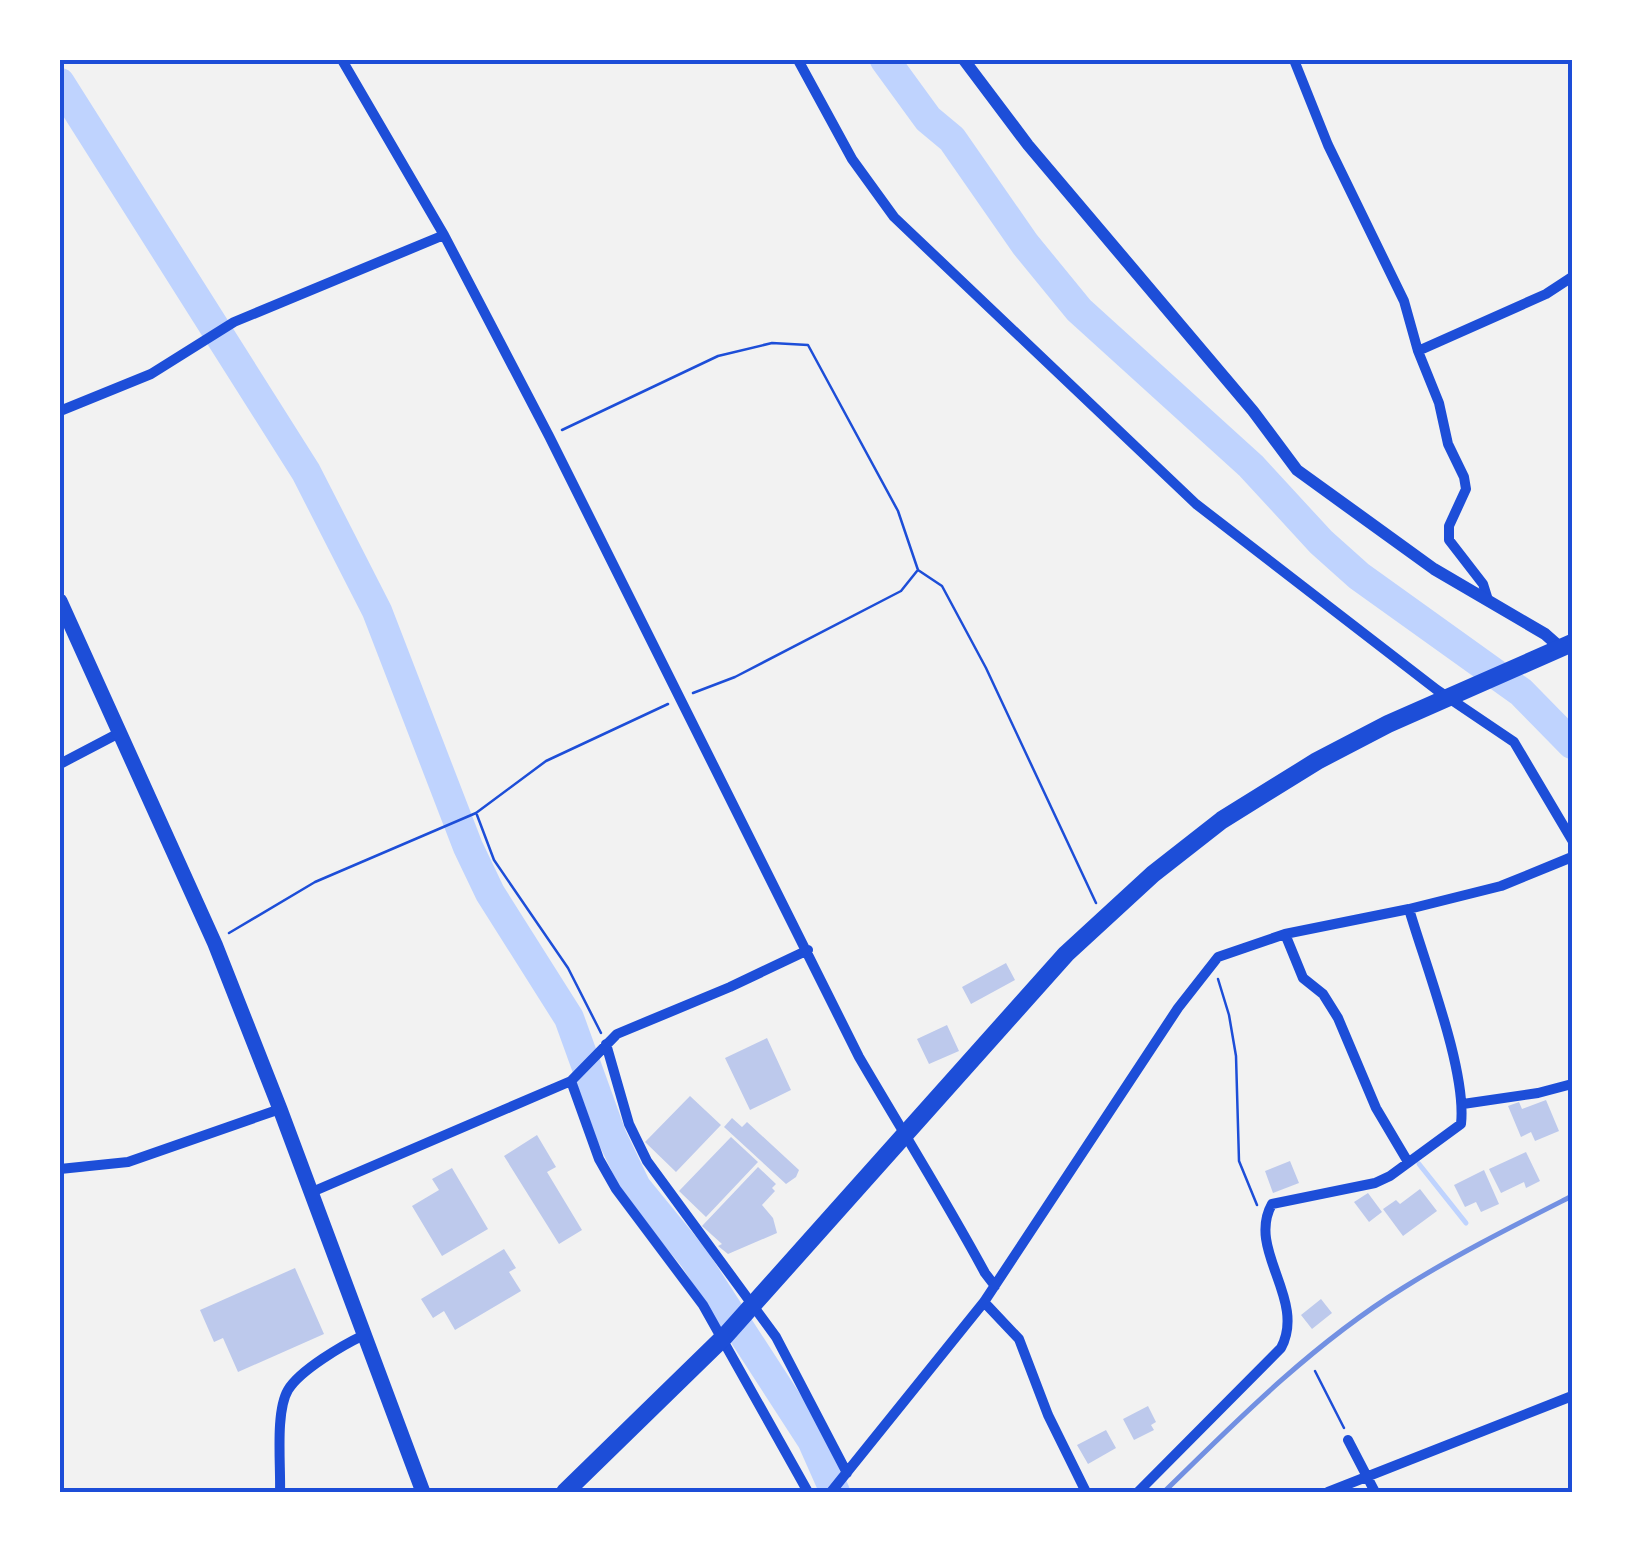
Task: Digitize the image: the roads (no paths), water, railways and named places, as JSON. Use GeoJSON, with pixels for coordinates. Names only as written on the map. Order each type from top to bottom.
{"type":"FeatureCollection","features":[{"type":"Feature","properties":{"kind":"highway"},"geometry":{"type":"LineString","coordinates":[[566,1492],[723,1338],[1103,918],[1208,831],[1277,784],[1388,724],[1536,659],[1569,652]]}},
{"type":"Feature","properties":{"kind":"main road"},"geometry":{"type":"LineString","coordinates":[[60,602],[214,944],[312,1192],[423,1492]]}},
{"type":"Feature","properties":{"kind":"street"},"geometry":{"type":"LineString","coordinates":[[342,60],[444,235],[549,436],[859,1057],[995,1286]]}},
{"type":"Feature","properties":{"kind":"street"},"geometry":{"type":"LineString","coordinates":[[798,60],[852,159],[894,217],[1196,504],[1514,742],[1572,840]]}},
{"type":"Feature","properties":{"kind":"street"},"geometry":{"type":"LineString","coordinates":[[964,60],[1028,145],[1253,411],[1297,470],[1434,569],[1569,652]]}},
{"type":"Feature","properties":{"kind":"street"},"geometry":{"type":"LineString","coordinates":[[1294,60],[1328,145],[1404,301],[1439,404],[1448,444],[1464,477],[1466,489],[1449,526],[1448,540],[1483,584],[1488,600]]}},
{"type":"Feature","properties":{"kind":"street"},"geometry":{"type":"LineString","coordinates":[[60,411],[151,374],[234,322],[444,235]]}},
{"type":"Feature","properties":{"kind":"street"},"geometry":{"type":"LineString","coordinates":[[1418,351],[1546,294],[1572,278]]}},
{"type":"Feature","properties":{"kind":"street"},"geometry":{"type":"LineString","coordinates":[[60,764],[120,732]]}},
{"type":"Feature","properties":{"kind":"street"},"geometry":{"type":"LineString","coordinates":[[831,1492],[984,1302],[1208,967],[1228,952],[1285,934],[1500,886],[1572,856]]}},
{"type":"Feature","properties":{"kind":"street"},"geometry":{"type":"LineString","coordinates":[[1138,1492],[1281,1348],[1288,1336],[1285,1294],[1264,1236],[1264,1219],[1272,1204],[1375,1182],[1461,1124],[1463,1104],[1450,1048],[1409,909]]}},
{"type":"Feature","properties":{"kind":"street"},"geometry":{"type":"LineString","coordinates":[[1285,934],[1302,978],[1323,994],[1338,1018],[1376,1108],[1408,1162]]}},
{"type":"Feature","properties":{"kind":"street"},"geometry":{"type":"LineString","coordinates":[[312,1192],[573,1078],[616,1034],[808,950]]}},
{"type":"Feature","properties":{"kind":"street"},"geometry":{"type":"LineString","coordinates":[[602,1047],[647,1161],[750,1307],[776,1337],[845,1475]]}},
{"type":"Feature","properties":{"kind":"street"},"geometry":{"type":"LineString","coordinates":[[573,1078],[599,1159],[616,1189],[702,1304],[808,1492]]}},
{"type":"Feature","properties":{"kind":"street"},"geometry":{"type":"LineString","coordinates":[[1463,1104],[1572,1084]]}},
{"type":"Feature","properties":{"kind":"street"},"geometry":{"type":"LineString","coordinates":[[60,1168],[128,1162],[280,1109]]}},
{"type":"Feature","properties":{"kind":"street"},"geometry":{"type":"LineString","coordinates":[[984,1302],[1019,1339],[1048,1415],[1086,1492]]}},
{"type":"Feature","properties":{"kind":"street"},"geometry":{"type":"LineString","coordinates":[[280,1492],[282,1410],[287,1392],[344,1344],[364,1335]]}},
{"type":"Feature","properties":{"kind":"street"},"geometry":{"type":"LineString","coordinates":[[1328,1492],[1572,1396]]}},
{"type":"Feature","properties":{"kind":"street"},"geometry":{"type":"LineString","coordinates":[[1348,1440],[1375,1492]]}},
{"type":"Feature","properties":{"kind":"waterway"},"geometry":{"type":"LineString","coordinates":[[885,60],[928,119],[952,139],[1025,244],[1079,310],[1251,466],[1321,542],[1359,576],[1521,692],[1572,744]]}},
{"type":"Feature","properties":{"kind":"waterway"},"geometry":{"type":"LineString","coordinates":[[60,83],[306,472],[377,611],[468,847],[490,893],[569,1018],[612,1137],[636,1187],[694,1258],[812,1440],[835,1492]]}},
{"type":"Feature","properties":{"kind":"waterway"},"geometry":{"type":"LineString","coordinates":[[1419,1164],[1466,1223]]}},
{"type":"Feature","properties":{"kind":"railway"},"geometry":{"type":"LineString","coordinates":[[1164,1492],[1278,1383],[1370,1310],[1444,1263],[1572,1196]]}}]}
